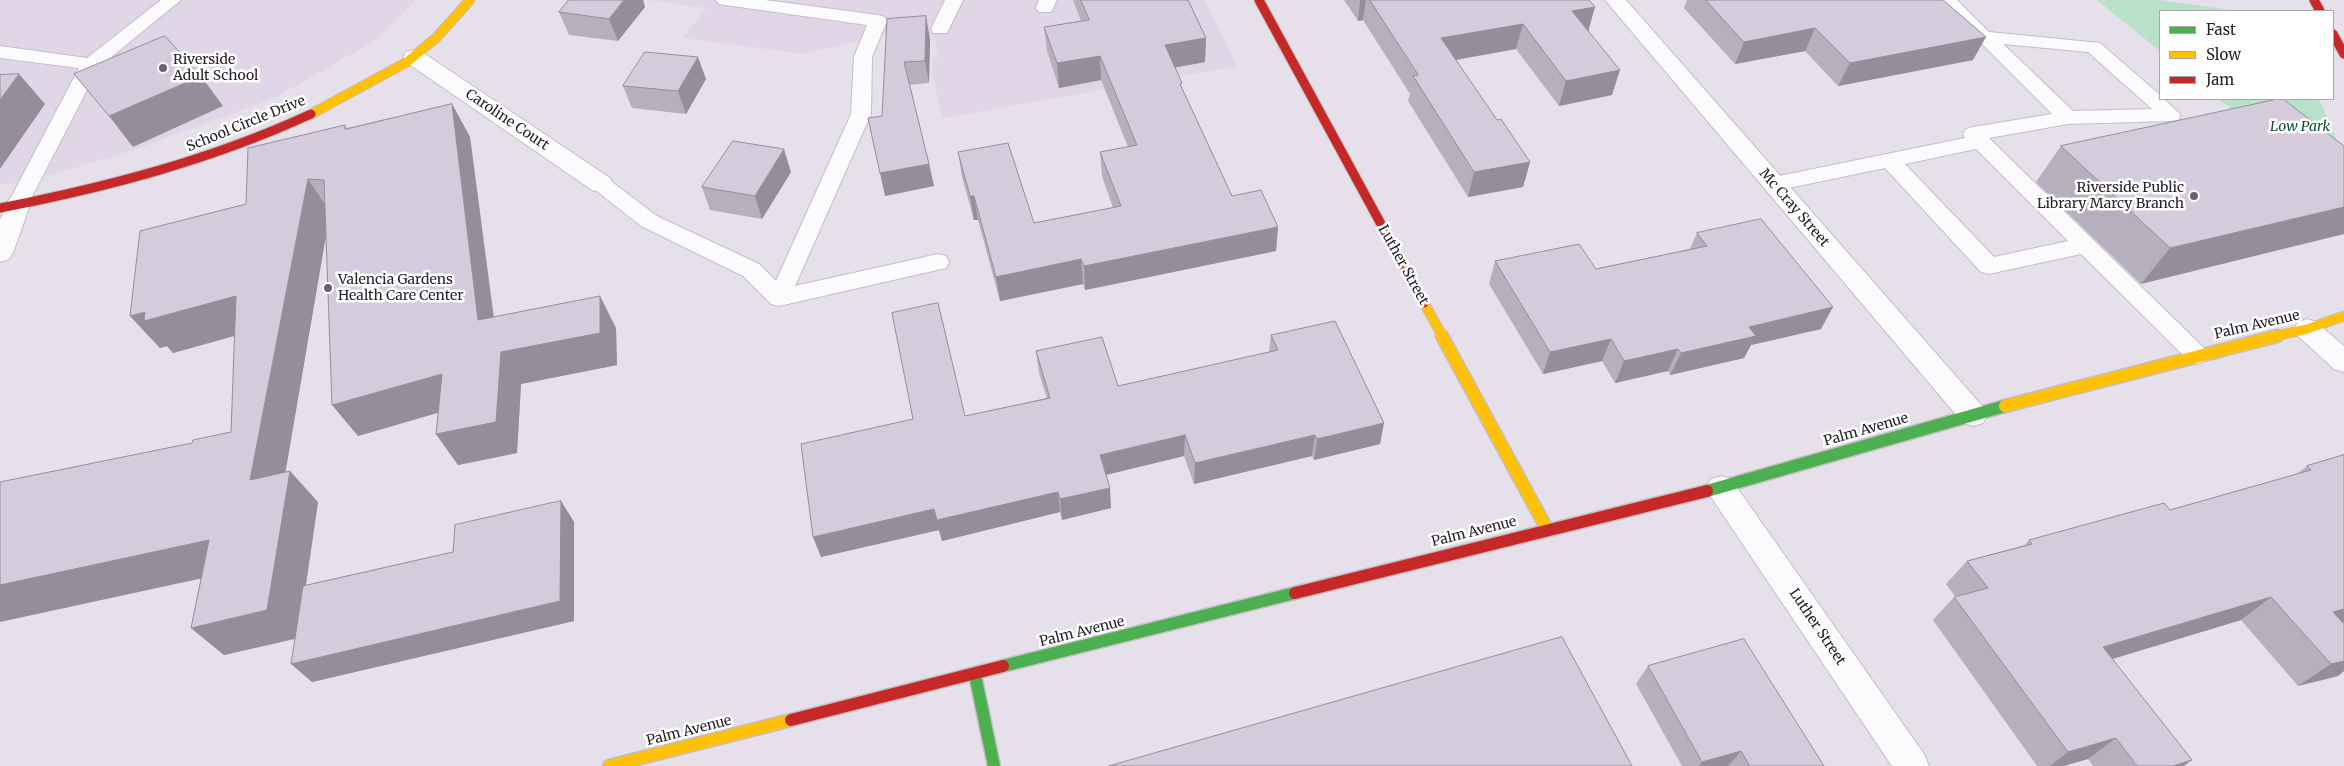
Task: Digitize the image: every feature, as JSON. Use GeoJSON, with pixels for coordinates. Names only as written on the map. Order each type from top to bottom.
{"type":"FeatureCollection","features":[{"type":"Feature","properties":{"kind":"street","name":"School Circle Drive"},"geometry":{"type":"LineString","coordinates":[[9,206],[129,181],[204,158],[319,111],[414,57],[455,19],[470,0]]}},
{"type":"Feature","properties":{"kind":"street","name":"Luther Street"},"geometry":{"type":"LineString","coordinates":[[1259,0],[1547,529]]}},
{"type":"Feature","properties":{"kind":"street","name":"Mc Cray Street"},"geometry":{"type":"LineString","coordinates":[[1616,0],[1973,415]]}},
{"type":"Feature","properties":{"kind":"street"},"geometry":{"type":"LineString","coordinates":[[2334,36],[2344,54]]}},
{"type":"Feature","properties":{"kind":"street","name":"Caroline Court"},"geometry":{"type":"LineString","coordinates":[[414,57],[601,184]]}},
{"type":"Feature","properties":{"kind":"street"},"geometry":{"type":"LineString","coordinates":[[0,253],[9,206]]}},
{"type":"Feature","properties":{"kind":"street","name":"Palm Avenue"},"geometry":{"type":"LineString","coordinates":[[609,766],[1547,529],[1721,488],[1973,415],[2197,355],[2307,329],[2344,316]]}},
{"type":"Feature","properties":{"kind":"street"},"geometry":{"type":"LineString","coordinates":[[2307,329],[2344,362]]}},
{"type":"Feature","properties":{"kind":"street","name":"Luther Street"},"geometry":{"type":"LineString","coordinates":[[1721,488],[1912,766]]}},
{"type":"Feature","properties":{"kind":"street"},"geometry":{"type":"LineString","coordinates":[[975,675],[994,766]]}},
{"type":"Feature","properties":{"kind":"lane"},"geometry":{"type":"LineString","coordinates":[[9,206],[91,64],[172,0]]}},
{"type":"Feature","properties":{"kind":"lane"},"geometry":{"type":"LineString","coordinates":[[725,0],[803,6],[878,22],[863,57],[861,114],[779,298]]}},
{"type":"Feature","properties":{"kind":"lane"},"geometry":{"type":"LineString","coordinates":[[940,28],[954,0]]}},
{"type":"Feature","properties":{"kind":"lane"},"geometry":{"type":"LineString","coordinates":[[1947,0],[2068,118]]}},
{"type":"Feature","properties":{"kind":"lane"},"geometry":{"type":"LineString","coordinates":[[1984,37],[2093,47],[2171,115],[2068,118],[1973,134],[2197,355]]}},
{"type":"Feature","properties":{"kind":"lane"},"geometry":{"type":"LineString","coordinates":[[0,52],[91,64]]}},
{"type":"Feature","properties":{"kind":"lane"},"geometry":{"type":"LineString","coordinates":[[1774,184],[1981,142]]}},
{"type":"Feature","properties":{"kind":"lane"},"geometry":{"type":"LineString","coordinates":[[1891,161],[1989,266],[2086,245]]}},
{"type":"Feature","properties":{"kind":"lane"},"geometry":{"type":"LineString","coordinates":[[601,184],[649,221],[751,270],[779,298]]}},
{"type":"Feature","properties":{"kind":"lane"},"geometry":{"type":"LineString","coordinates":[[779,298],[938,262]]}},
{"type":"Feature","properties":{"kind":"shaded area","name":"Riverside Adult School"},"geometry":{"type":"Polygon","coordinates":[[[0,0],[416,0],[378,39],[274,98],[139,148],[35,180],[0,185],[0,0]]]}},
{"type":"Feature","properties":{"kind":"shaded area"},"geometry":{"type":"Polygon","coordinates":[[[647,0],[1205,0],[1237,66],[943,118],[933,78],[932,59],[939,57],[934,36],[896,32],[804,54],[683,38],[706,8],[647,0]]]}},
{"type":"Feature","properties":{"kind":"green space"},"geometry":{"type":"Polygon","coordinates":[[[2097,0],[2159,0],[2229,10],[2159,10],[2159,50],[2097,0]]]}},
{"type":"Feature","properties":{"kind":"green space","name":"Low Park"},"geometry":{"type":"Polygon","coordinates":[[[2220,100],[2319,100],[2344,157],[2344,199],[2220,100]]]}},
{"type":"Feature","properties":{"kind":"building"},"geometry":{"type":"Polygon","coordinates":[[[569,0],[624,0],[609,19],[559,12],[569,0]]]}},
{"type":"Feature","properties":{"kind":"building"},"geometry":{"type":"Polygon","coordinates":[[[1081,0],[1188,0],[1206,38],[1165,45],[1182,83],[1180,84],[1232,196],[1261,190],[1278,227],[1084,266],[1081,259],[996,277],[974,196],[970,196],[958,152],[1008,143],[1034,223],[1121,206],[1100,152],[1137,145],[1100,56],[1057,63],[1044,27],[1089,20],[1081,0]]]}},
{"type":"Feature","properties":{"kind":"building"},"geometry":{"type":"Polygon","coordinates":[[[1370,0],[1589,0],[1595,7],[1572,11],[1620,70],[1566,81],[1523,24],[1441,38],[1497,120],[1501,119],[1530,162],[1474,172],[1413,76],[1418,75],[1370,0]]]}},
{"type":"Feature","properties":{"kind":"building"},"geometry":{"type":"Polygon","coordinates":[[[1706,0],[1943,0],[1986,37],[1850,63],[1815,28],[1744,42],[1706,0]]]}},
{"type":"Feature","properties":{"kind":"building"},"geometry":{"type":"Polygon","coordinates":[[[926,16],[925,61],[904,62],[929,164],[880,173],[868,118],[882,116],[887,19],[926,16]]]}},
{"type":"Feature","properties":{"kind":"building"},"geometry":{"type":"Polygon","coordinates":[[[165,36],[201,76],[109,116],[74,74],[165,36]]]}},
{"type":"Feature","properties":{"kind":"building"},"geometry":{"type":"Polygon","coordinates":[[[645,52],[698,57],[678,91],[623,86],[645,52]]]}},
{"type":"Feature","properties":{"kind":"building"},"geometry":{"type":"Polygon","coordinates":[[[19,74],[0,100],[0,75],[19,74]]]}},
{"type":"Feature","properties":{"kind":"building"},"geometry":{"type":"Polygon","coordinates":[[[2273,100],[2284,100],[2344,146],[2344,207],[2170,248],[2061,146],[2273,100]]]}},
{"type":"Feature","properties":{"kind":"building"},"geometry":{"type":"Polygon","coordinates":[[[452,104],[478,320],[600,296],[600,333],[501,352],[496,422],[436,434],[442,374],[332,405],[324,180],[308,179],[250,480],[290,471],[267,610],[191,628],[209,540],[0,585],[0,482],[192,443],[193,440],[231,432],[236,296],[144,321],[145,312],[130,316],[140,231],[246,204],[248,148],[345,125],[345,129],[452,104]]]}},
{"type":"Feature","properties":{"kind":"building"},"geometry":{"type":"Polygon","coordinates":[[[733,141],[784,149],[755,196],[702,187],[733,141]]]}},
{"type":"Feature","properties":{"kind":"building"},"geometry":{"type":"Polygon","coordinates":[[[1761,219],[1833,307],[1749,327],[1756,336],[1681,353],[1678,349],[1624,361],[1611,339],[1550,352],[1495,261],[1579,244],[1596,269],[1707,246],[1697,233],[1761,219]]]}},
{"type":"Feature","properties":{"kind":"building"},"geometry":{"type":"Polygon","coordinates":[[[938,303],[965,416],[1050,398],[1036,351],[1102,337],[1118,386],[1278,350],[1271,335],[1335,321],[1384,423],[1317,439],[1315,435],[1195,463],[1185,435],[1100,455],[1110,488],[1060,499],[1058,492],[937,520],[934,509],[813,537],[801,444],[913,419],[892,313],[938,303]]]}},
{"type":"Feature","properties":{"kind":"building"},"geometry":{"type":"Polygon","coordinates":[[[2344,455],[2344,609],[2333,612],[2344,624],[2344,661],[2331,664],[2271,597],[2103,647],[2192,760],[2173,766],[2137,766],[2116,738],[2068,752],[1954,597],[1988,588],[1967,561],[2032,544],[2029,540],[2164,503],[2170,510],[2311,470],[2307,466],[2344,455]]]}},
{"type":"Feature","properties":{"kind":"building"},"geometry":{"type":"Polygon","coordinates":[[[561,501],[560,601],[291,664],[303,586],[453,552],[455,525],[561,501]]]}},
{"type":"Feature","properties":{"kind":"building"},"geometry":{"type":"Polygon","coordinates":[[[1562,637],[1632,766],[1109,766],[1562,637]]]}},
{"type":"Feature","properties":{"kind":"building"},"geometry":{"type":"Polygon","coordinates":[[[1744,639],[1824,766],[1750,766],[1741,751],[1702,762],[1648,666],[1744,639]]]}},
{"type":"Feature","properties":{"kind":"traffic: fast"},"geometry":{"type":"LineString","coordinates":[[1707,491],[2005,406]]}},
{"type":"Feature","properties":{"kind":"traffic: fast"},"geometry":{"type":"LineString","coordinates":[[1003,666],[1295,593]]}},
{"type":"Feature","properties":{"kind":"traffic: fast"},"geometry":{"type":"LineString","coordinates":[[975,675],[994,766]]}},
{"type":"Feature","properties":{"kind":"traffic: slow"},"geometry":{"type":"LineString","coordinates":[[311,114],[407,62],[437,37],[470,0]]}},
{"type":"Feature","properties":{"kind":"traffic: slow"},"geometry":{"type":"LineString","coordinates":[[1424,303],[1547,529]]}},
{"type":"Feature","properties":{"kind":"traffic: slow"},"geometry":{"type":"LineString","coordinates":[[2005,406],[2197,355],[2307,329],[2344,316]]}},
{"type":"Feature","properties":{"kind":"traffic: slow"},"geometry":{"type":"LineString","coordinates":[[609,766],[791,720]]}},
{"type":"Feature","properties":{"kind":"traffic: jam"},"geometry":{"type":"LineString","coordinates":[[1259,0],[1424,303]]}},
{"type":"Feature","properties":{"kind":"traffic: jam"},"geometry":{"type":"LineString","coordinates":[[2314,0],[2319,10]]}},
{"type":"Feature","properties":{"kind":"traffic: jam"},"geometry":{"type":"LineString","coordinates":[[2334,36],[2344,54]]}},
{"type":"Feature","properties":{"kind":"traffic: jam"},"geometry":{"type":"LineString","coordinates":[[0,208],[80,192],[158,172],[236,146],[311,114]]}},
{"type":"Feature","properties":{"kind":"traffic: jam"},"geometry":{"type":"LineString","coordinates":[[1295,593],[1707,491]]}},
{"type":"Feature","properties":{"kind":"traffic: jam"},"geometry":{"type":"LineString","coordinates":[[791,720],[1003,666]]}},
{"type":"Feature","properties":{"kind":"place","name":"Riverside Adult School"},"geometry":{"type":"Point","coordinates":[163,68]}},
{"type":"Feature","properties":{"kind":"place","name":"Riverside Public Library Marcy Branch"},"geometry":{"type":"Point","coordinates":[2194,196]}},
{"type":"Feature","properties":{"kind":"place","name":"Valencia Gardens Health Care Center"},"geometry":{"type":"Point","coordinates":[328,288]}}]}
